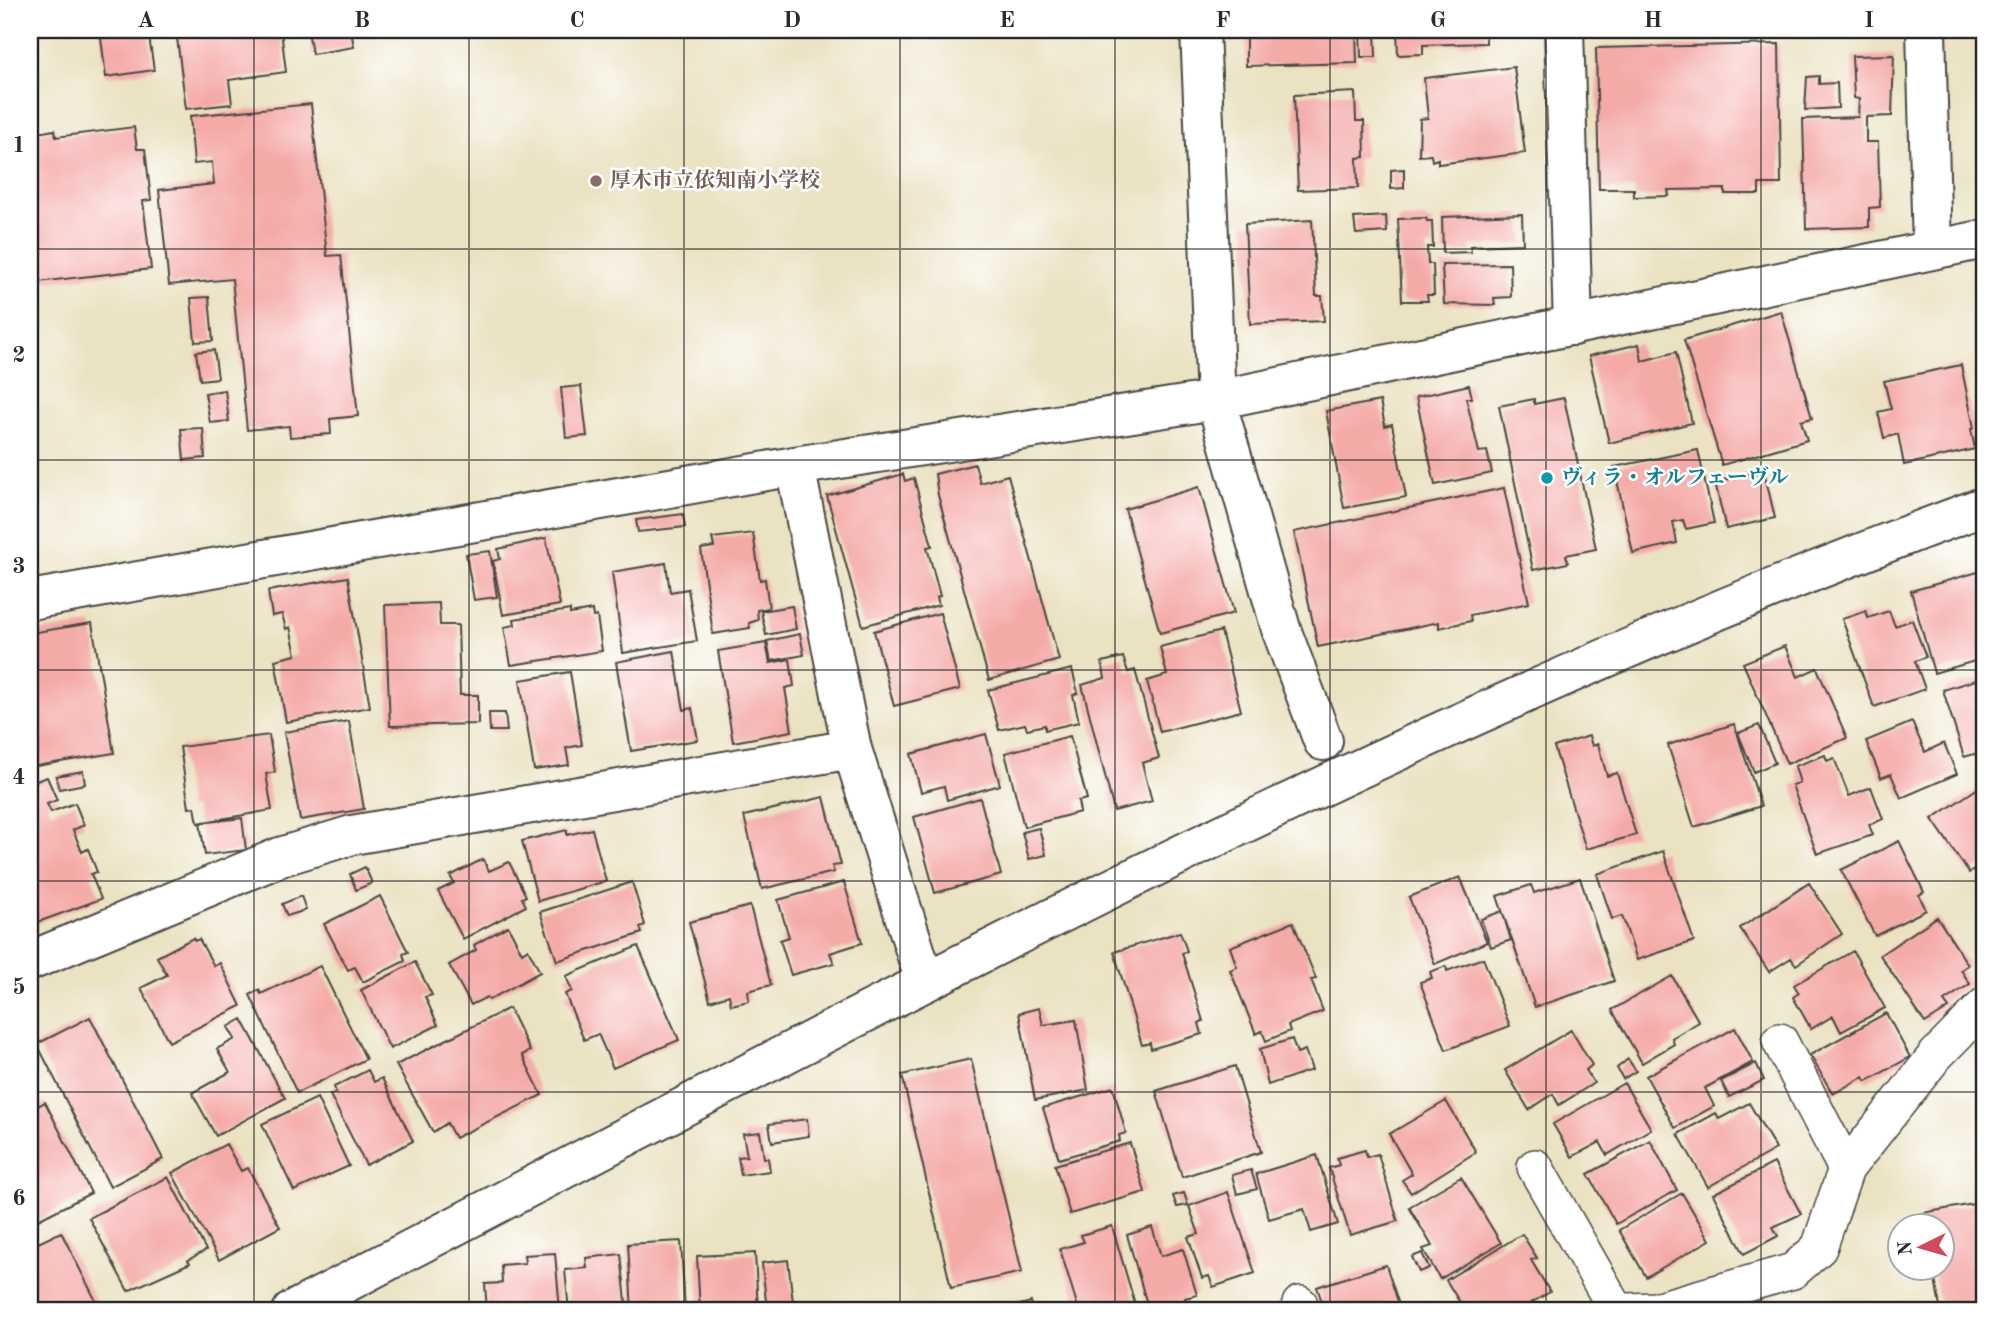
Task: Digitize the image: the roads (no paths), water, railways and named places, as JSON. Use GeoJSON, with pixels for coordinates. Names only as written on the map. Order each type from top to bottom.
{"type":"FeatureCollection","features":[{"type":"Feature","properties":{"kind":"street"},"geometry":{"type":"LineString","coordinates":[[1200,30],[1216,400],[1281,629],[1323,741]]}},
{"type":"Feature","properties":{"kind":"street"},"geometry":{"type":"LineString","coordinates":[[1564,30],[1573,326]]}},
{"type":"Feature","properties":{"kind":"street"},"geometry":{"type":"LineString","coordinates":[[1926,30],[1932,250]]}},
{"type":"Feature","properties":{"kind":"street"},"geometry":{"type":"LineString","coordinates":[[30,600],[795,466],[1216,400],[1985,239]]}},
{"type":"Feature","properties":{"kind":"street"},"geometry":{"type":"LineString","coordinates":[[795,466],[852,749],[925,982]]}},
{"type":"Feature","properties":{"kind":"street"},"geometry":{"type":"LineString","coordinates":[[292,1311],[925,982],[1466,717],[1884,543],[1985,506]]}},
{"type":"Feature","properties":{"kind":"street"},"geometry":{"type":"LineString","coordinates":[[30,961],[280,857],[352,835],[852,749]]}},
{"type":"Feature","properties":{"kind":"lane"},"geometry":{"type":"LineString","coordinates":[[1628,1311],[1655,1310],[1793,1271],[1819,1248],[1846,1169],[1936,1055],[1985,1005]]}},
{"type":"Feature","properties":{"kind":"lane"},"geometry":{"type":"LineString","coordinates":[[1780,1041],[1846,1169]]}},
{"type":"Feature","properties":{"kind":"lane"},"geometry":{"type":"LineString","coordinates":[[1535,1167],[1617,1311]]}},
{"type":"Feature","properties":{"kind":"place","name":"厚木市立依知南小学校"},"geometry":{"type":"Point","coordinates":[596,181]}},
{"type":"Feature","properties":{"kind":"place","name":"ヴィラ・オルフェーヴル"},"geometry":{"type":"Point","coordinates":[1547,478]}}]}
